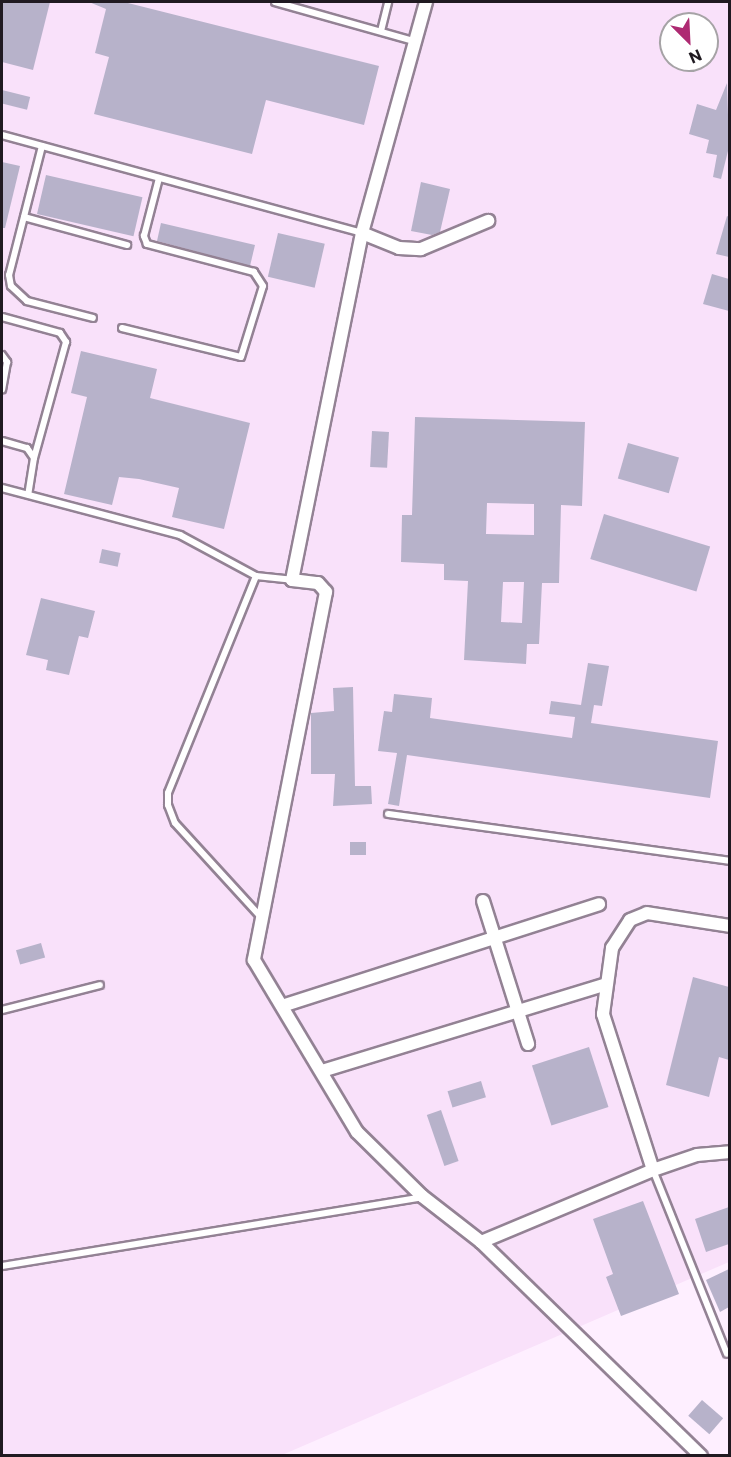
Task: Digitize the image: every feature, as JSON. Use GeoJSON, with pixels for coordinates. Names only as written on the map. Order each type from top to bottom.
{"type":"FeatureCollection","features":[{"type":"Feature","properties":{"kind":"street"},"geometry":{"type":"LineString","coordinates":[[426,2],[417,42],[362,233],[292,580],[318,584],[326,592],[259,915],[254,960],[357,1132],[422,1196],[481,1242],[701,1455]]}},
{"type":"Feature","properties":{"kind":"street"},"geometry":{"type":"LineString","coordinates":[[362,233],[399,248],[422,249],[488,221]]}},
{"type":"Feature","properties":{"kind":"street"},"geometry":{"type":"LineString","coordinates":[[483,901],[528,1044]]}},
{"type":"Feature","properties":{"kind":"street"},"geometry":{"type":"LineString","coordinates":[[282,1006],[598,904]]}},
{"type":"Feature","properties":{"kind":"street"},"geometry":{"type":"LineString","coordinates":[[653,1170],[603,1014],[612,948],[630,920],[647,913],[729,926]]}},
{"type":"Feature","properties":{"kind":"street"},"geometry":{"type":"LineString","coordinates":[[322,1071],[606,984]]}},
{"type":"Feature","properties":{"kind":"street"},"geometry":{"type":"LineString","coordinates":[[481,1242],[653,1170],[698,1155],[729,1152]]}},
{"type":"Feature","properties":{"kind":"lane"},"geometry":{"type":"LineString","coordinates":[[276,2],[417,42]]}},
{"type":"Feature","properties":{"kind":"lane"},"geometry":{"type":"LineString","coordinates":[[381,31],[388,2]]}},
{"type":"Feature","properties":{"kind":"lane"},"geometry":{"type":"LineString","coordinates":[[2,135],[362,233]]}},
{"type":"Feature","properties":{"kind":"lane"},"geometry":{"type":"LineString","coordinates":[[42,146],[24,217],[11,286],[27,301],[93,318]]}},
{"type":"Feature","properties":{"kind":"lane"},"geometry":{"type":"LineString","coordinates":[[122,328],[241,357],[263,286],[254,272],[147,244],[159,178]]}},
{"type":"Feature","properties":{"kind":"lane"},"geometry":{"type":"LineString","coordinates":[[24,217],[127,245]]}},
{"type":"Feature","properties":{"kind":"lane"},"geometry":{"type":"LineString","coordinates":[[2,317],[60,333],[66,342],[34,458],[28,495]]}},
{"type":"Feature","properties":{"kind":"lane"},"geometry":{"type":"LineString","coordinates":[[2,355],[7,362],[2,390]]}},
{"type":"Feature","properties":{"kind":"lane"},"geometry":{"type":"LineString","coordinates":[[2,441],[27,448],[34,458]]}},
{"type":"Feature","properties":{"kind":"lane"},"geometry":{"type":"LineString","coordinates":[[2,488],[180,535],[255,576],[292,580]]}},
{"type":"Feature","properties":{"kind":"lane"},"geometry":{"type":"LineString","coordinates":[[255,576],[168,793],[168,805],[175,823],[259,915]]}},
{"type":"Feature","properties":{"kind":"lane"},"geometry":{"type":"LineString","coordinates":[[388,814],[729,861]]}},
{"type":"Feature","properties":{"kind":"lane"},"geometry":{"type":"LineString","coordinates":[[2,1010],[100,985]]}},
{"type":"Feature","properties":{"kind":"lane"},"geometry":{"type":"LineString","coordinates":[[653,1170],[727,1354]]}},
{"type":"Feature","properties":{"kind":"lane"},"geometry":{"type":"LineString","coordinates":[[2,1266],[422,1196]]}},
{"type":"Feature","properties":{"kind":"shaded area"},"geometry":{"type":"Polygon","coordinates":[[[2,2],[729,2],[729,1262],[282,1455],[2,1456],[2,2]]]}},
{"type":"Feature","properties":{"kind":"building"},"geometry":{"type":"Polygon","coordinates":[[[2,2],[50,2],[33,70],[2,62],[2,2]]]}},
{"type":"Feature","properties":{"kind":"building"},"geometry":{"type":"Polygon","coordinates":[[[89,2],[124,2],[379,66],[364,125],[266,100],[252,154],[94,114],[109,57],[95,53],[106,9],[89,2]]]}},
{"type":"Feature","properties":{"kind":"building"},"geometry":{"type":"Polygon","coordinates":[[[727,83],[729,147],[721,179],[713,177],[717,155],[706,153],[709,140],[689,134],[697,104],[716,110],[727,83]]]}},
{"type":"Feature","properties":{"kind":"building"},"geometry":{"type":"Polygon","coordinates":[[[2,90],[30,97],[27,110],[2,103],[2,90]]]}},
{"type":"Feature","properties":{"kind":"building"},"geometry":{"type":"Polygon","coordinates":[[[2,162],[20,166],[5,228],[2,228],[2,162]]]}},
{"type":"Feature","properties":{"kind":"building"},"geometry":{"type":"Polygon","coordinates":[[[46,175],[142,197],[133,236],[37,214],[46,175]]]}},
{"type":"Feature","properties":{"kind":"building"},"geometry":{"type":"Polygon","coordinates":[[[421,182],[450,189],[440,232],[432,235],[411,231],[421,182]]]}},
{"type":"Feature","properties":{"kind":"building"},"geometry":{"type":"Polygon","coordinates":[[[727,216],[729,217],[729,257],[716,254],[727,216]]]}},
{"type":"Feature","properties":{"kind":"building"},"geometry":{"type":"Polygon","coordinates":[[[161,223],[255,245],[250,266],[157,241],[161,223]]]}},
{"type":"Feature","properties":{"kind":"building"},"geometry":{"type":"Polygon","coordinates":[[[278,233],[325,244],[315,288],[268,277],[278,233]]]}},
{"type":"Feature","properties":{"kind":"building"},"geometry":{"type":"Polygon","coordinates":[[[712,274],[729,279],[729,311],[703,304],[712,274]]]}},
{"type":"Feature","properties":{"kind":"building"},"geometry":{"type":"Polygon","coordinates":[[[81,351],[157,369],[150,398],[250,423],[224,529],[172,517],[179,488],[139,479],[119,477],[112,505],[64,494],[87,397],[71,393],[81,351]]]}},
{"type":"Feature","properties":{"kind":"building"},"geometry":{"type":"Polygon","coordinates":[[[415,417],[585,422],[582,506],[561,505],[559,583],[542,583],[539,644],[527,644],[526,664],[464,660],[468,581],[444,580],[444,564],[401,562],[402,515],[412,515],[415,417]],[[487,503],[486,534],[534,535],[534,504],[487,503]],[[503,582],[501,622],[522,623],[524,582],[503,582]]]}},
{"type":"Feature","properties":{"kind":"building"},"geometry":{"type":"Polygon","coordinates":[[[372,431],[389,432],[387,468],[370,467],[372,431]]]}},
{"type":"Feature","properties":{"kind":"building"},"geometry":{"type":"Polygon","coordinates":[[[628,443],[679,458],[669,493],[618,479],[628,443]]]}},
{"type":"Feature","properties":{"kind":"building"},"geometry":{"type":"Polygon","coordinates":[[[604,514],[710,546],[696,591],[590,559],[604,514]]]}},
{"type":"Feature","properties":{"kind":"building"},"geometry":{"type":"Polygon","coordinates":[[[102,549],[121,553],[118,567],[99,563],[102,549]]]}},
{"type":"Feature","properties":{"kind":"building"},"geometry":{"type":"Polygon","coordinates":[[[41,598],[95,611],[88,638],[79,636],[69,675],[46,670],[48,660],[26,655],[41,598]]]}},
{"type":"Feature","properties":{"kind":"building"},"geometry":{"type":"Polygon","coordinates":[[[588,663],[609,666],[602,706],[594,705],[591,723],[718,741],[710,798],[407,755],[399,806],[388,804],[397,753],[378,751],[384,711],[392,712],[394,694],[432,698],[430,718],[572,738],[575,717],[549,714],[551,701],[581,705],[588,663]]]}},
{"type":"Feature","properties":{"kind":"building"},"geometry":{"type":"Polygon","coordinates":[[[353,687],[355,786],[371,786],[372,804],[333,806],[335,774],[311,774],[311,713],[334,711],[333,688],[353,687]]]}},
{"type":"Feature","properties":{"kind":"building"},"geometry":{"type":"Polygon","coordinates":[[[350,842],[366,842],[366,855],[350,855],[350,842]]]}},
{"type":"Feature","properties":{"kind":"building"},"geometry":{"type":"Polygon","coordinates":[[[41,943],[45,957],[20,965],[16,950],[41,943]]]}},
{"type":"Feature","properties":{"kind":"building"},"geometry":{"type":"Polygon","coordinates":[[[693,977],[729,987],[729,1060],[719,1057],[709,1097],[666,1085],[693,977]]]}},
{"type":"Feature","properties":{"kind":"building"},"geometry":{"type":"Polygon","coordinates":[[[589,1047],[608,1107],[551,1125],[532,1066],[589,1047]]]}},
{"type":"Feature","properties":{"kind":"building"},"geometry":{"type":"Polygon","coordinates":[[[481,1081],[486,1097],[452,1107],[448,1091],[481,1081]]]}},
{"type":"Feature","properties":{"kind":"building"},"geometry":{"type":"Polygon","coordinates":[[[441,1110],[459,1161],[444,1166],[427,1115],[441,1110]]]}},
{"type":"Feature","properties":{"kind":"building"},"geometry":{"type":"Polygon","coordinates":[[[643,1201],[679,1294],[621,1316],[606,1277],[613,1274],[593,1219],[643,1201]]]}},
{"type":"Feature","properties":{"kind":"building"},"geometry":{"type":"Polygon","coordinates":[[[729,1207],[729,1244],[706,1252],[695,1219],[729,1207]]]}},
{"type":"Feature","properties":{"kind":"building"},"geometry":{"type":"Polygon","coordinates":[[[729,1269],[729,1307],[720,1312],[706,1280],[729,1269]]]}},
{"type":"Feature","properties":{"kind":"building"},"geometry":{"type":"Polygon","coordinates":[[[702,1400],[723,1418],[709,1434],[688,1416],[702,1400]]]}}]}
